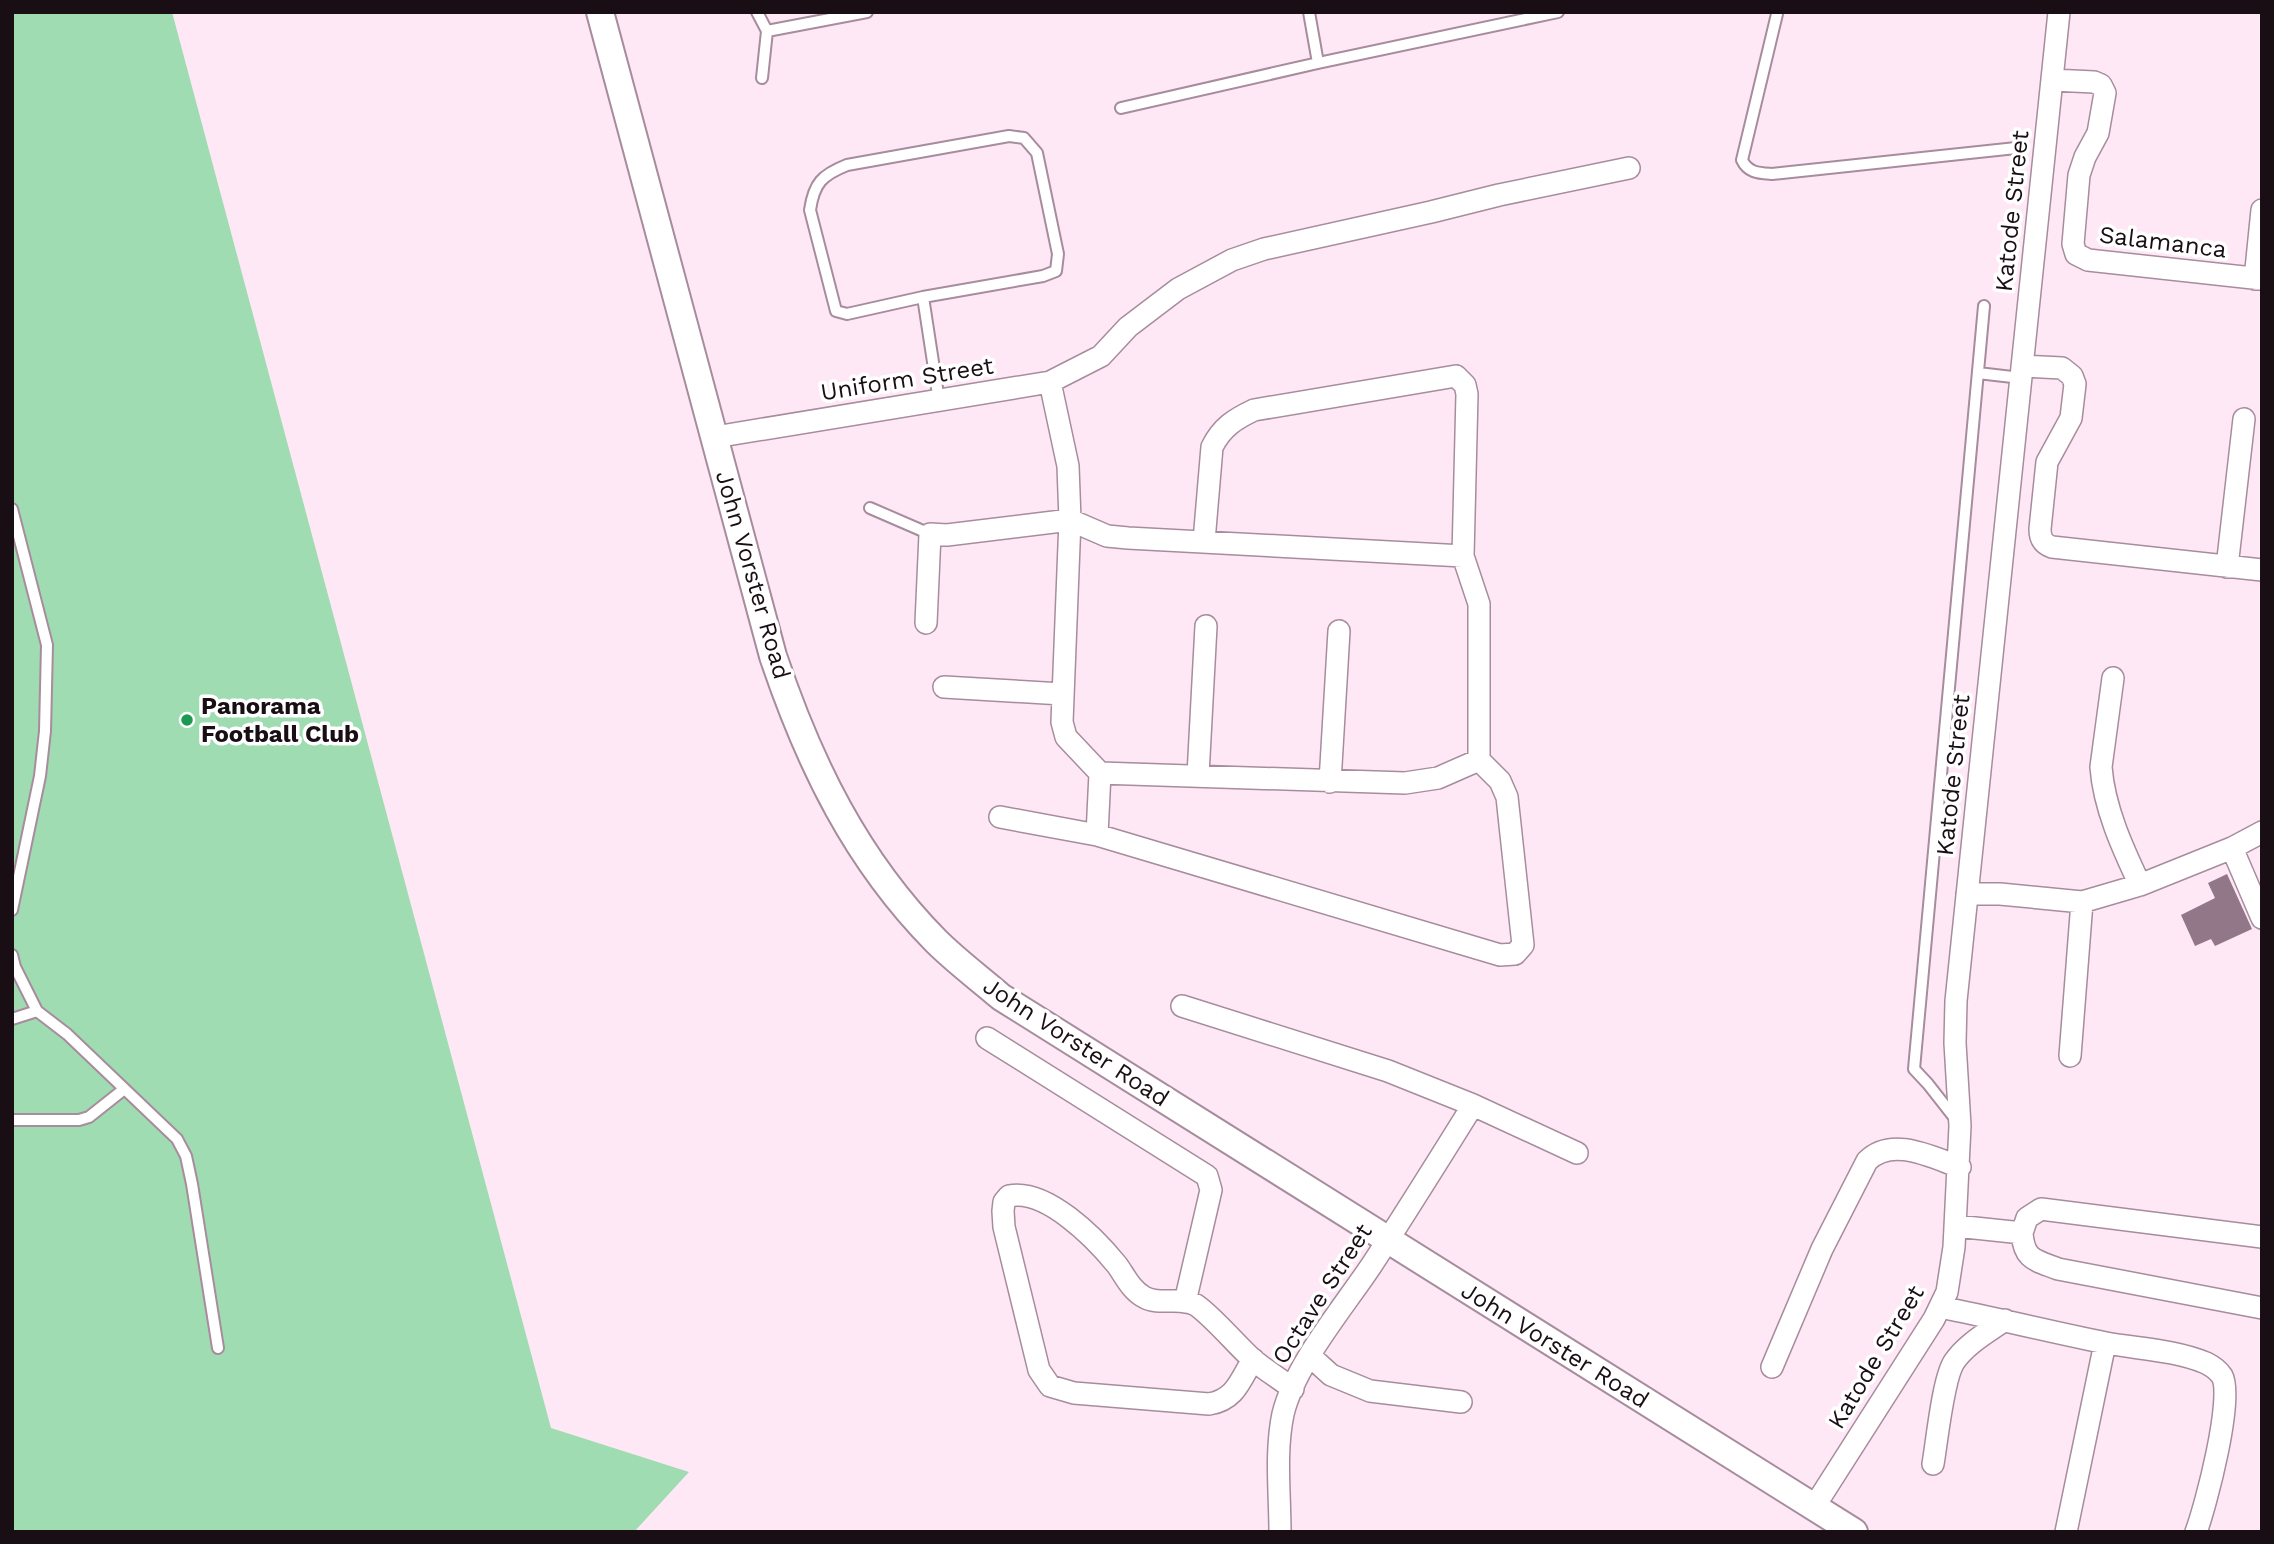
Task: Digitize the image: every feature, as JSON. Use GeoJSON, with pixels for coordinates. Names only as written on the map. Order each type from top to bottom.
{"type":"FeatureCollection","features":[{"type":"Feature","properties":{"kind":"street","name":"John Vorster Road"},"geometry":{"type":"LineString","coordinates":[[600,12],[773,656],[798,726],[854,839],[892,891],[934,939],[1001,997],[1854,1532]]}},
{"type":"Feature","properties":{"kind":"street","name":"Katode Street"},"geometry":{"type":"LineString","coordinates":[[1814,1507],[1940,1307],[1947,1292],[1951,1272],[1960,1167],[1955,1023],[2059,12]]}},
{"type":"Feature","properties":{"kind":"street","name":"Salamanca"},"geometry":{"type":"LineString","coordinates":[[2052,80],[2094,82],[2101,85],[2105,93],[2098,133],[2079,175],[2073,244],[2076,254],[2088,260],[2258,279]]}},
{"type":"Feature","properties":{"kind":"street","name":"Uniform Street"},"geometry":{"type":"LineString","coordinates":[[715,438],[1050,382],[1101,356],[1128,327],[1178,289],[1232,260],[1264,249],[1629,167]]}},
{"type":"Feature","properties":{"kind":"street"},"geometry":{"type":"LineString","coordinates":[[2258,279],[2262,210]]}},
{"type":"Feature","properties":{"kind":"street"},"geometry":{"type":"LineString","coordinates":[[2021,372],[2062,369],[2072,376],[2075,384],[2071,418],[2047,462],[2040,530],[2045,543],[2052,547],[2262,570]]}},
{"type":"Feature","properties":{"kind":"street"},"geometry":{"type":"LineString","coordinates":[[1000,817],[1097,835],[1500,955],[1516,954],[1520,951],[1524,940],[1507,797],[1500,780],[1479,760],[1479,604],[1462,556],[1467,394],[1465,385],[1456,376],[1254,410],[1233,420],[1219,433],[1212,447],[1204,541]]}},
{"type":"Feature","properties":{"kind":"street"},"geometry":{"type":"LineString","coordinates":[[1050,382],[1068,466],[1070,520],[1062,722],[1066,737],[1100,773],[1330,782],[1422,782],[1479,760]]}},
{"type":"Feature","properties":{"kind":"street"},"geometry":{"type":"LineString","coordinates":[[2227,567],[2244,419]]}},
{"type":"Feature","properties":{"kind":"street"},"geometry":{"type":"LineString","coordinates":[[926,623],[930,534],[947,535],[1070,520],[1107,536],[1462,556]]}},
{"type":"Feature","properties":{"kind":"street"},"geometry":{"type":"LineString","coordinates":[[1198,775],[1206,626]]}},
{"type":"Feature","properties":{"kind":"street"},"geometry":{"type":"LineString","coordinates":[[1330,782],[1339,631]]}},
{"type":"Feature","properties":{"kind":"street"},"geometry":{"type":"LineString","coordinates":[[2113,678],[2101,767],[2102,782],[2109,808],[2140,885]]}},
{"type":"Feature","properties":{"kind":"street"},"geometry":{"type":"LineString","coordinates":[[944,687],[1062,694]]}},
{"type":"Feature","properties":{"kind":"street"},"geometry":{"type":"LineString","coordinates":[[1097,835],[1100,773]]}},
{"type":"Feature","properties":{"kind":"street"},"geometry":{"type":"LineString","coordinates":[[1967,894],[2000,894],[2082,902],[2140,885],[2232,848],[2262,832]]}},
{"type":"Feature","properties":{"kind":"street"},"geometry":{"type":"LineString","coordinates":[[2232,848],[2262,918]]}},
{"type":"Feature","properties":{"kind":"street"},"geometry":{"type":"LineString","coordinates":[[2070,1056],[2082,902]]}},
{"type":"Feature","properties":{"kind":"street"},"geometry":{"type":"LineString","coordinates":[[1182,1006],[1388,1071],[1473,1105],[1577,1153]]}},
{"type":"Feature","properties":{"kind":"street"},"geometry":{"type":"LineString","coordinates":[[987,1038],[1207,1176],[1211,1190],[1185,1302]]}},
{"type":"Feature","properties":{"kind":"street","name":"Octave Street"},"geometry":{"type":"LineString","coordinates":[[1280,1532],[1280,1435],[1293,1388],[1310,1356],[1473,1105]]}},
{"type":"Feature","properties":{"kind":"street"},"geometry":{"type":"LineString","coordinates":[[1772,1367],[1822,1249],[1867,1161],[1876,1152],[1894,1148],[1913,1151],[1960,1167]]}},
{"type":"Feature","properties":{"kind":"street"},"geometry":{"type":"LineString","coordinates":[[1253,1359],[1232,1394],[1221,1402],[1209,1404],[1074,1393],[1050,1386],[1039,1370],[1004,1227],[1004,1202],[1009,1196],[1018,1194],[1036,1198],[1057,1208],[1116,1264],[1140,1294],[1154,1301],[1193,1304],[1253,1359],[1293,1388]]}},
{"type":"Feature","properties":{"kind":"street"},"geometry":{"type":"LineString","coordinates":[[2262,1237],[2041,1209],[2027,1218],[2022,1233],[2026,1253],[2034,1260],[2058,1269],[2262,1308]]}},
{"type":"Feature","properties":{"kind":"street"},"geometry":{"type":"LineString","coordinates":[[1955,1226],[2022,1233]]}},
{"type":"Feature","properties":{"kind":"street"},"geometry":{"type":"LineString","coordinates":[[1940,1307],[2105,1343],[2186,1357],[2207,1363],[2217,1370],[2224,1379],[2226,1397],[2215,1460],[2196,1532]]}},
{"type":"Feature","properties":{"kind":"street"},"geometry":{"type":"LineString","coordinates":[[1933,1464],[1948,1376],[1954,1362],[1971,1344],[2005,1320]]}},
{"type":"Feature","properties":{"kind":"street"},"geometry":{"type":"LineString","coordinates":[[2066,1532],[2105,1343]]}},
{"type":"Feature","properties":{"kind":"street"},"geometry":{"type":"LineString","coordinates":[[1310,1356],[1331,1375],[1370,1391],[1461,1402]]}},
{"type":"Feature","properties":{"kind":"lane"},"geometry":{"type":"LineString","coordinates":[[757,12],[766,31],[762,78]]}},
{"type":"Feature","properties":{"kind":"lane"},"geometry":{"type":"LineString","coordinates":[[766,31],[867,12]]}},
{"type":"Feature","properties":{"kind":"lane"},"geometry":{"type":"LineString","coordinates":[[1121,108],[1558,12]]}},
{"type":"Feature","properties":{"kind":"lane"},"geometry":{"type":"LineString","coordinates":[[1780,13],[1742,160],[1745,167],[1753,172],[1772,174],[2016,148]]}},
{"type":"Feature","properties":{"kind":"lane"},"geometry":{"type":"LineString","coordinates":[[1310,18],[1318,63]]}},
{"type":"Feature","properties":{"kind":"lane"},"geometry":{"type":"LineString","coordinates":[[1000,137],[1024,138],[1037,153],[1058,254],[1056,271],[1043,276],[923,297],[847,314],[836,311],[810,209],[812,195],[818,184],[827,174],[847,165],[1000,137]]}},
{"type":"Feature","properties":{"kind":"lane"},"geometry":{"type":"LineString","coordinates":[[923,297],[939,401]]}},
{"type":"Feature","properties":{"kind":"lane"},"geometry":{"type":"LineString","coordinates":[[1960,1126],[1914,1069],[1984,306]]}},
{"type":"Feature","properties":{"kind":"lane"},"geometry":{"type":"LineString","coordinates":[[1978,373],[2021,372]]}},
{"type":"Feature","properties":{"kind":"lane"},"geometry":{"type":"LineString","coordinates":[[870,508],[930,534]]}},
{"type":"Feature","properties":{"kind":"lane"},"geometry":{"type":"LineString","coordinates":[[12,509],[47,645],[46,731],[40,776],[12,910]]}},
{"type":"Feature","properties":{"kind":"lane"},"geometry":{"type":"LineString","coordinates":[[12,955],[14,967],[37,1011],[67,1034],[177,1139],[186,1156],[218,1348]]}},
{"type":"Feature","properties":{"kind":"lane"},"geometry":{"type":"LineString","coordinates":[[12,1019],[37,1011]]}},
{"type":"Feature","properties":{"kind":"lane"},"geometry":{"type":"LineString","coordinates":[[12,1120],[79,1120],[89,1117],[123,1090]]}},
{"type":"Feature","properties":{"kind":"green space","name":"Panorama Football Club"},"geometry":{"type":"Polygon","coordinates":[[[12,12],[172,12],[551,1428],[689,1472],[634,1532],[12,1532],[12,12]]]}},
{"type":"Feature","properties":{"kind":"building"},"geometry":{"type":"Polygon","coordinates":[[[2227,874],[2252,929],[2215,946],[2211,939],[2195,946],[2181,915],[2215,898],[2208,883],[2227,874]]]}},
{"type":"Feature","properties":{"kind":"place","name":"Panorama Football Club"},"geometry":{"type":"Point","coordinates":[187,720]}}]}
